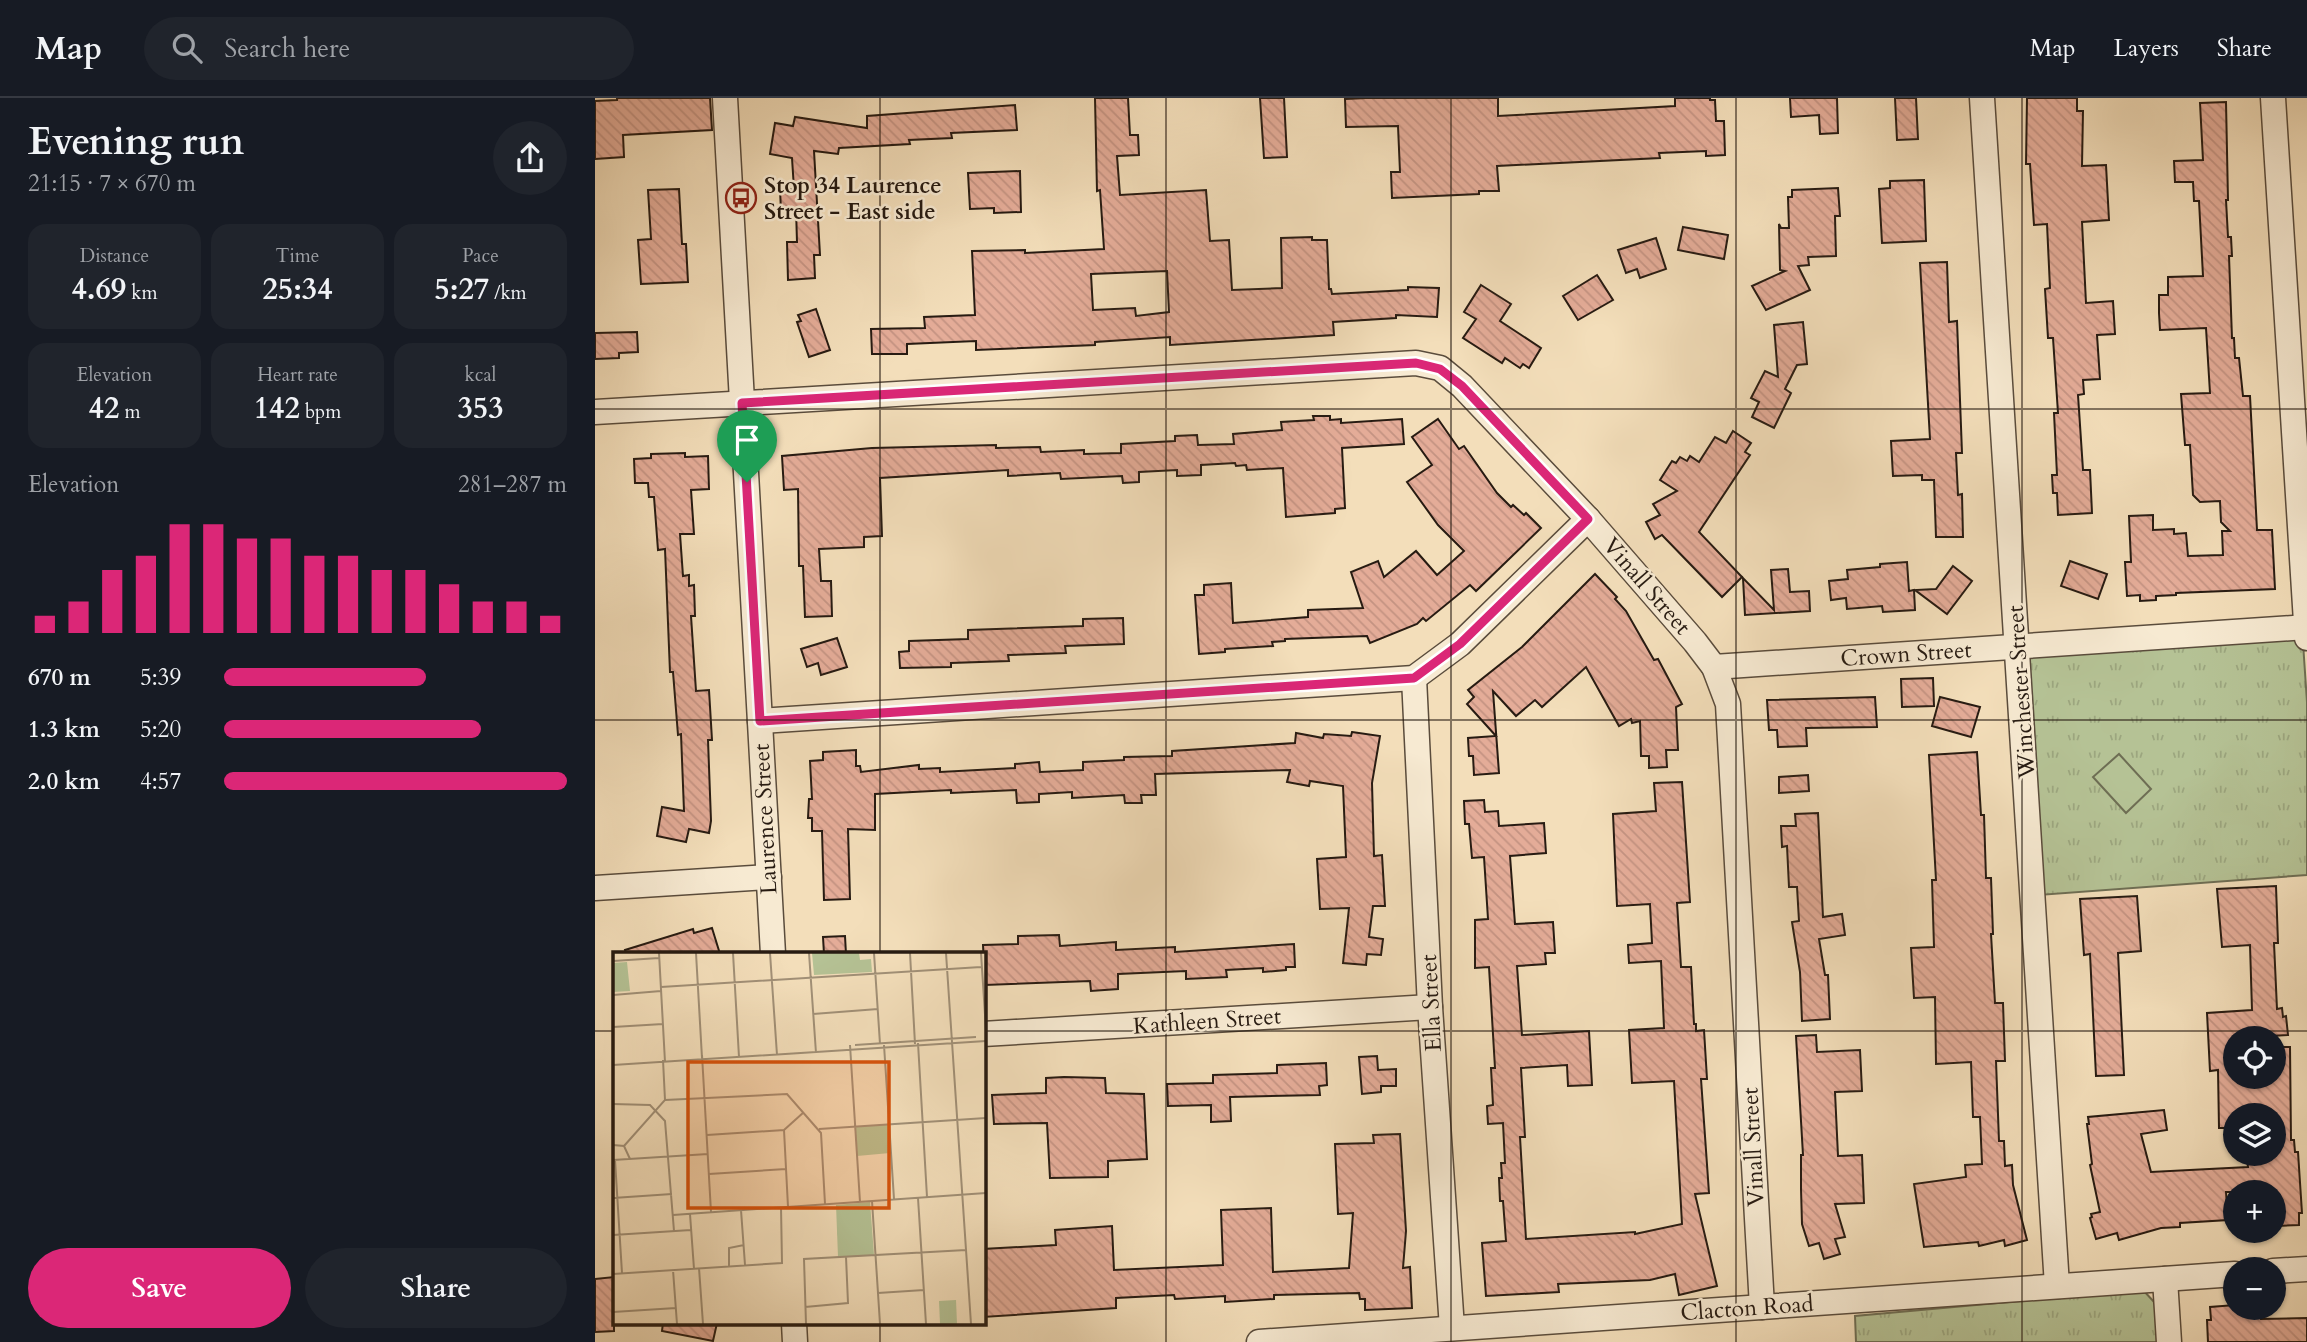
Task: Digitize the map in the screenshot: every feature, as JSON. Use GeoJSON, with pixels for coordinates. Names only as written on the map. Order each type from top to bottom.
{"type":"FeatureCollection","features":[{"type":"Feature","properties":{"kind":"street","name":"Laurence Street"},"geometry":{"type":"LineString","coordinates":[[725,98],[773,952]]}},
{"type":"Feature","properties":{"kind":"street","name":"Winchester Street"},"geometry":{"type":"LineString","coordinates":[[1982,98],[2057,1286]]}},
{"type":"Feature","properties":{"kind":"street"},"geometry":{"type":"LineString","coordinates":[[2273,98],[2307,638]]}},
{"type":"Feature","properties":{"kind":"street","name":"Vinall Street"},"geometry":{"type":"LineString","coordinates":[[595,412],[1416,363],[1440,369],[1462,386],[1588,519],[1714,667],[1728,704],[1762,1307]]}},
{"type":"Feature","properties":{"kind":"street"},"geometry":{"type":"LineString","coordinates":[[760,721],[1414,678],[1460,644],[1588,519]]}},
{"type":"Feature","properties":{"kind":"street","name":"Crown Street"},"geometry":{"type":"LineString","coordinates":[[1714,667],[2307,627]]}},
{"type":"Feature","properties":{"kind":"street","name":"Ella Street"},"geometry":{"type":"LineString","coordinates":[[1414,678],[1430,1007],[1452,1328]]}},
{"type":"Feature","properties":{"kind":"street"},"geometry":{"type":"LineString","coordinates":[[595,888],[769,877]]}},
{"type":"Feature","properties":{"kind":"street","name":"Kathleen Street"},"geometry":{"type":"LineString","coordinates":[[985,1034],[1430,1007]]}},
{"type":"Feature","properties":{"kind":"street"},"geometry":{"type":"LineString","coordinates":[[2286,1270],[2307,1269]]}},
{"type":"Feature","properties":{"kind":"street","name":"Clacton Road"},"geometry":{"type":"LineString","coordinates":[[1259,1342],[1389,1338],[1452,1328],[2223,1275]]}},
{"type":"Feature","properties":{"kind":"street"},"geometry":{"type":"LineString","coordinates":[[2165,1279],[2169,1342]]}},
{"type":"Feature","properties":{"kind":"street"},"geometry":{"type":"LineString","coordinates":[[794,1324],[795,1342]]}},
{"type":"Feature","properties":{"kind":"green space"},"geometry":{"type":"Polygon","coordinates":[[[2302,628],[2307,702],[2307,875],[2039,895],[2022,646],[2302,628]]]}},
{"type":"Feature","properties":{"kind":"green space"},"geometry":{"type":"Polygon","coordinates":[[[2119,754],[2151,789],[2126,813],[2093,777],[2119,754]]]}},
{"type":"Feature","properties":{"kind":"green space"},"geometry":{"type":"Polygon","coordinates":[[[2143,1290],[2155,1303],[2157,1342],[1856,1342],[1855,1316],[2143,1290]]]}},
{"type":"Feature","properties":{"kind":"building"},"geometry":{"type":"Polygon","coordinates":[[[617,98],[710,98],[712,130],[623,135],[624,157],[595,159],[595,101],[617,98]]]}},
{"type":"Feature","properties":{"kind":"building"},"geometry":{"type":"Polygon","coordinates":[[[1095,98],[1128,98],[1130,135],[1138,135],[1139,155],[1117,156],[1120,195],[1206,190],[1210,241],[1229,240],[1232,290],[1282,288],[1281,238],[1312,237],[1312,240],[1327,240],[1329,289],[1332,294],[1408,290],[1408,287],[1439,288],[1437,317],[1396,315],[1396,318],[1333,322],[1334,335],[1170,345],[1170,337],[1095,342],[1095,345],[976,350],[976,341],[907,344],[907,354],[872,354],[871,329],[925,328],[924,317],[975,315],[972,251],[1025,250],[1025,253],[1104,249],[1100,190],[1097,191],[1095,98]],[[1167,271],[1091,274],[1093,310],[1135,308],[1136,316],[1169,312],[1167,271]]]}},
{"type":"Feature","properties":{"kind":"building"},"geometry":{"type":"Polygon","coordinates":[[[1260,98],[1284,98],[1287,157],[1264,158],[1260,98]]]}},
{"type":"Feature","properties":{"kind":"building"},"geometry":{"type":"Polygon","coordinates":[[[1498,98],[1498,116],[1675,106],[1675,98],[1710,98],[1715,100],[1716,121],[1724,121],[1725,155],[1706,156],[1706,151],[1659,153],[1660,158],[1497,166],[1499,191],[1392,198],[1391,172],[1400,172],[1398,126],[1346,127],[1345,99],[1498,98]]]}},
{"type":"Feature","properties":{"kind":"building"},"geometry":{"type":"Polygon","coordinates":[[[1790,98],[1837,98],[1838,133],[1820,134],[1819,115],[1791,117],[1790,98]]]}},
{"type":"Feature","properties":{"kind":"building"},"geometry":{"type":"Polygon","coordinates":[[[1895,98],[1916,98],[1918,139],[1897,140],[1895,98]]]}},
{"type":"Feature","properties":{"kind":"building"},"geometry":{"type":"Polygon","coordinates":[[[2027,98],[2077,98],[2077,111],[2083,111],[2082,166],[2106,165],[2109,220],[2082,222],[2086,303],[2113,301],[2115,334],[2097,335],[2100,379],[2083,380],[2084,394],[2078,395],[2083,470],[2090,470],[2092,513],[2058,515],[2057,493],[2053,493],[2052,475],[2057,475],[2054,413],[2058,413],[2053,338],[2048,338],[2045,289],[2050,288],[2047,224],[2034,225],[2030,164],[2026,164],[2027,98]]]}},
{"type":"Feature","properties":{"kind":"building"},"geometry":{"type":"Polygon","coordinates":[[[2226,102],[2226,200],[2232,256],[2229,256],[2232,338],[2235,358],[2239,358],[2243,396],[2250,396],[2257,530],[2272,530],[2275,589],[2176,593],[2156,596],[2156,600],[2140,601],[2140,595],[2127,596],[2125,562],[2131,562],[2129,516],[2153,515],[2153,530],[2174,529],[2174,534],[2186,533],[2188,556],[2223,555],[2222,531],[2230,531],[2221,522],[2220,501],[2200,502],[2193,495],[2190,445],[2185,445],[2181,394],[2210,393],[2206,328],[2160,330],[2159,313],[2159,295],[2168,295],[2168,277],[2203,276],[2199,201],[2194,201],[2193,182],[2175,182],[2174,161],[2203,160],[2200,103],[2226,102]]]}},
{"type":"Feature","properties":{"kind":"building"},"geometry":{"type":"Polygon","coordinates":[[[1015,105],[1017,130],[951,133],[952,138],[909,140],[910,144],[839,148],[838,154],[814,151],[820,255],[814,255],[815,278],[788,280],[787,242],[797,242],[796,209],[781,210],[780,190],[794,189],[792,158],[770,154],[775,123],[793,126],[795,117],[867,128],[867,116],[1015,105]]]}},
{"type":"Feature","properties":{"kind":"building"},"geometry":{"type":"Polygon","coordinates":[[[1020,171],[1021,212],[994,213],[994,208],[970,209],[968,173],[1020,171]]]}},
{"type":"Feature","properties":{"kind":"building"},"geometry":{"type":"Polygon","coordinates":[[[1924,180],[1926,241],[1882,243],[1879,189],[1890,188],[1890,181],[1924,180]]]}},
{"type":"Feature","properties":{"kind":"building"},"geometry":{"type":"Polygon","coordinates":[[[1838,188],[1840,216],[1835,216],[1836,256],[1808,257],[1809,265],[1798,266],[1810,290],[1766,310],[1752,286],[1785,271],[1780,270],[1779,224],[1781,228],[1789,228],[1788,197],[1792,197],[1792,190],[1838,188]]]}},
{"type":"Feature","properties":{"kind":"building"},"geometry":{"type":"Polygon","coordinates":[[[679,189],[682,244],[686,244],[688,282],[641,284],[638,240],[651,239],[648,190],[679,189]]]}},
{"type":"Feature","properties":{"kind":"building"},"geometry":{"type":"Polygon","coordinates":[[[1683,227],[1728,235],[1724,259],[1678,250],[1683,227]]]}},
{"type":"Feature","properties":{"kind":"building"},"geometry":{"type":"Polygon","coordinates":[[[1656,238],[1666,269],[1640,278],[1637,269],[1626,273],[1618,250],[1656,238]]]}},
{"type":"Feature","properties":{"kind":"building"},"geometry":{"type":"Polygon","coordinates":[[[1947,262],[1949,322],[1957,321],[1962,453],[1956,453],[1958,495],[1962,494],[1963,537],[1936,537],[1934,480],[1922,480],[1922,475],[1893,476],[1891,441],[1930,439],[1920,263],[1947,262]]]}},
{"type":"Feature","properties":{"kind":"building"},"geometry":{"type":"Polygon","coordinates":[[[1597,275],[1613,300],[1578,320],[1563,296],[1597,275]]]}},
{"type":"Feature","properties":{"kind":"building"},"geometry":{"type":"Polygon","coordinates":[[[1481,285],[1511,304],[1500,321],[1541,348],[1529,368],[1523,364],[1520,368],[1505,358],[1502,363],[1463,338],[1476,319],[1464,312],[1481,285]]]}},
{"type":"Feature","properties":{"kind":"building"},"geometry":{"type":"Polygon","coordinates":[[[816,309],[830,350],[809,357],[797,322],[801,321],[798,315],[816,309]]]}},
{"type":"Feature","properties":{"kind":"building"},"geometry":{"type":"Polygon","coordinates":[[[1803,322],[1807,364],[1797,365],[1785,389],[1791,393],[1774,428],[1752,417],[1759,402],[1751,398],[1765,371],[1778,377],[1774,325],[1803,322]]]}},
{"type":"Feature","properties":{"kind":"building"},"geometry":{"type":"Polygon","coordinates":[[[637,332],[638,352],[619,353],[619,358],[595,359],[595,333],[637,332]]]}},
{"type":"Feature","properties":{"kind":"building"},"geometry":{"type":"Polygon","coordinates":[[[1313,416],[1330,416],[1330,420],[1341,419],[1341,423],[1402,419],[1404,444],[1342,448],[1345,508],[1335,509],[1335,513],[1286,517],[1283,468],[1247,470],[1246,465],[1236,466],[1235,463],[1201,465],[1201,475],[1177,476],[1177,470],[1139,472],[1139,482],[1123,483],[1122,476],[1061,479],[1060,473],[1008,476],[1008,470],[880,478],[882,536],[864,537],[864,547],[819,549],[821,581],[831,581],[832,616],[805,617],[803,566],[799,566],[798,489],[784,490],[782,456],[872,448],[996,445],[996,448],[1040,447],[1041,452],[1084,450],[1084,454],[1121,453],[1121,444],[1175,441],[1175,436],[1197,435],[1198,445],[1234,444],[1233,434],[1282,430],[1281,422],[1314,420],[1313,416]]]}},
{"type":"Feature","properties":{"kind":"building"},"geometry":{"type":"Polygon","coordinates":[[[1438,419],[1459,449],[1464,446],[1497,493],[1511,507],[1513,505],[1524,515],[1526,513],[1541,528],[1476,591],[1470,585],[1426,621],[1423,618],[1417,624],[1370,643],[1367,636],[1285,639],[1272,642],[1273,646],[1225,649],[1225,652],[1199,654],[1195,595],[1204,595],[1204,585],[1231,583],[1233,623],[1308,617],[1308,610],[1363,608],[1351,572],[1378,561],[1384,577],[1416,551],[1437,575],[1464,551],[1438,525],[1407,482],[1432,465],[1412,437],[1438,419]]]}},
{"type":"Feature","properties":{"kind":"building"},"geometry":{"type":"Polygon","coordinates":[[[1733,431],[1751,443],[1745,452],[1750,455],[1699,532],[1742,577],[1722,597],[1662,535],[1655,539],[1646,522],[1660,515],[1653,504],[1677,491],[1660,480],[1672,461],[1676,463],[1680,457],[1687,461],[1690,456],[1699,462],[1715,437],[1726,443],[1733,431]]]}},
{"type":"Feature","properties":{"kind":"building"},"geometry":{"type":"Polygon","coordinates":[[[685,453],[685,457],[708,456],[709,489],[691,490],[694,534],[680,534],[683,576],[689,575],[689,586],[694,585],[695,616],[691,616],[696,691],[709,690],[712,740],[708,740],[711,821],[709,833],[689,829],[686,842],[657,836],[662,807],[684,811],[681,734],[678,735],[673,672],[670,672],[665,549],[658,550],[654,497],[649,497],[648,483],[635,483],[634,459],[651,458],[651,454],[685,453]]]}},
{"type":"Feature","properties":{"kind":"building"},"geometry":{"type":"Polygon","coordinates":[[[2070,561],[2107,574],[2098,599],[2061,586],[2070,561]]]}},
{"type":"Feature","properties":{"kind":"building"},"geometry":{"type":"Polygon","coordinates":[[[1907,562],[1909,591],[1914,590],[1915,610],[1883,612],[1882,606],[1847,609],[1846,598],[1831,600],[1829,581],[1848,579],[1847,570],[1907,562]]]}},
{"type":"Feature","properties":{"kind":"building"},"geometry":{"type":"Polygon","coordinates":[[[1953,566],[1972,581],[1947,614],[1915,590],[1936,589],[1953,566]]]}},
{"type":"Feature","properties":{"kind":"building"},"geometry":{"type":"Polygon","coordinates":[[[1788,569],[1790,592],[1809,591],[1810,611],[1745,615],[1743,578],[1774,610],[1771,570],[1788,569]]]}},
{"type":"Feature","properties":{"kind":"building"},"geometry":{"type":"Polygon","coordinates":[[[1595,574],[1617,597],[1615,599],[1626,611],[1654,660],[1658,659],[1682,704],[1676,707],[1678,750],[1666,750],[1667,767],[1649,768],[1649,756],[1641,756],[1640,721],[1632,723],[1631,719],[1619,726],[1586,667],[1542,707],[1535,700],[1516,716],[1493,691],[1499,773],[1474,775],[1468,738],[1496,736],[1467,704],[1474,697],[1468,690],[1522,647],[1595,574]]]}},
{"type":"Feature","properties":{"kind":"building"},"geometry":{"type":"Polygon","coordinates":[[[1123,618],[1124,644],[1065,646],[1066,653],[1008,655],[1009,661],[951,663],[951,667],[900,668],[899,652],[909,651],[909,641],[968,639],[968,630],[1083,626],[1083,619],[1123,618]]]}},
{"type":"Feature","properties":{"kind":"building"},"geometry":{"type":"Polygon","coordinates":[[[837,638],[847,667],[821,675],[818,663],[807,667],[801,649],[837,638]]]}},
{"type":"Feature","properties":{"kind":"building"},"geometry":{"type":"Polygon","coordinates":[[[1933,678],[1934,706],[1902,707],[1901,679],[1933,678]]]}},
{"type":"Feature","properties":{"kind":"building"},"geometry":{"type":"Polygon","coordinates":[[[1875,697],[1877,727],[1806,728],[1807,746],[1778,747],[1777,730],[1769,730],[1767,700],[1875,697]]]}},
{"type":"Feature","properties":{"kind":"building"},"geometry":{"type":"Polygon","coordinates":[[[1940,697],[1980,707],[1971,737],[1932,726],[1940,697]]]}},
{"type":"Feature","properties":{"kind":"building"},"geometry":{"type":"Polygon","coordinates":[[[1352,732],[1380,736],[1372,783],[1374,856],[1382,855],[1385,906],[1373,906],[1369,937],[1383,939],[1381,955],[1367,954],[1366,965],[1343,963],[1349,908],[1320,909],[1317,859],[1346,857],[1343,786],[1310,781],[1309,786],[1287,782],[1290,770],[1155,774],[1156,795],[1141,795],[1142,803],[1125,803],[1124,795],[1072,798],[1072,792],[1039,794],[1039,802],[1017,803],[1016,790],[875,794],[875,830],[848,829],[850,899],[824,900],[822,831],[812,831],[812,818],[808,818],[809,799],[812,799],[810,761],[823,760],[823,752],[856,750],[856,766],[860,766],[861,772],[919,765],[919,769],[940,768],[940,772],[1015,768],[1015,764],[1039,762],[1040,772],[1083,770],[1083,762],[1124,760],[1124,757],[1172,756],[1172,751],[1295,743],[1296,733],[1323,738],[1324,734],[1351,736],[1352,732]]]}},
{"type":"Feature","properties":{"kind":"building"},"geometry":{"type":"Polygon","coordinates":[[[1977,752],[1981,815],[1984,815],[1986,878],[1991,878],[1995,1003],[2003,1003],[2005,1061],[1996,1061],[1999,1141],[2004,1141],[2005,1166],[2012,1165],[2013,1185],[2027,1240],[2005,1246],[2004,1240],[1979,1246],[1978,1242],[1924,1247],[1914,1184],[1966,1177],[1965,1165],[1982,1164],[1980,1117],[1973,1117],[1971,1062],[1936,1064],[1935,997],[1914,998],[1911,948],[1934,947],[1932,880],[1936,880],[1929,755],[1977,752]]]}},
{"type":"Feature","properties":{"kind":"building"},"geometry":{"type":"Polygon","coordinates":[[[1808,775],[1809,791],[1779,793],[1779,777],[1808,775]]]}},
{"type":"Feature","properties":{"kind":"building"},"geometry":{"type":"Polygon","coordinates":[[[1682,782],[1690,902],[1677,903],[1681,967],[1691,967],[1694,1024],[1696,1031],[1704,1030],[1707,1079],[1701,1079],[1709,1193],[1695,1194],[1717,1286],[1679,1295],[1675,1274],[1650,1280],[1558,1284],[1559,1292],[1486,1296],[1482,1243],[1506,1241],[1499,1178],[1502,1178],[1501,1163],[1505,1163],[1503,1123],[1488,1124],[1487,1106],[1493,1105],[1491,1068],[1495,1068],[1489,967],[1475,968],[1475,920],[1488,919],[1484,857],[1472,858],[1469,824],[1465,824],[1464,801],[1484,800],[1485,812],[1498,811],[1499,826],[1544,823],[1546,853],[1510,856],[1515,924],[1553,922],[1555,953],[1545,953],[1546,964],[1517,966],[1522,1035],[1589,1031],[1592,1085],[1568,1086],[1567,1065],[1521,1068],[1525,1137],[1520,1137],[1526,1239],[1635,1234],[1682,1224],[1674,1081],[1632,1083],[1629,1030],[1664,1028],[1661,961],[1629,963],[1628,945],[1652,943],[1650,904],[1617,906],[1613,814],[1656,811],[1654,783],[1682,782]]]}},
{"type":"Feature","properties":{"kind":"building"},"geometry":{"type":"Polygon","coordinates":[[[1818,813],[1823,917],[1842,914],[1845,935],[1819,939],[1825,975],[1828,975],[1830,1019],[1802,1021],[1800,972],[1792,922],[1799,921],[1797,887],[1789,887],[1787,846],[1782,847],[1781,826],[1796,826],[1795,814],[1818,813]]]}},
{"type":"Feature","properties":{"kind":"building"},"geometry":{"type":"Polygon","coordinates":[[[2276,886],[2278,943],[2274,943],[2277,1009],[2282,1008],[2283,1017],[2286,1016],[2288,1035],[2286,1026],[2223,1026],[2223,1089],[2286,1089],[2286,1047],[2290,1047],[2291,1140],[2294,1140],[2295,1152],[2298,1152],[2302,1213],[2299,1213],[2299,1225],[2286,1226],[2286,1180],[2223,1180],[2223,1220],[2180,1223],[2180,1227],[2161,1228],[2119,1240],[2117,1233],[2096,1239],[2090,1218],[2091,1214],[2100,1212],[2090,1165],[2088,1117],[2164,1110],[2167,1130],[2141,1134],[2151,1172],[2286,1166],[2286,1103],[2223,1103],[2223,1128],[2219,1128],[2218,1070],[2210,1071],[2207,1013],[2252,1010],[2250,945],[2222,947],[2217,889],[2276,886]]]}},
{"type":"Feature","properties":{"kind":"building"},"geometry":{"type":"Polygon","coordinates":[[[2137,896],[2141,951],[2118,953],[2124,1075],[2096,1076],[2090,954],[2084,955],[2080,899],[2137,896]]]}},
{"type":"Feature","properties":{"kind":"building"},"geometry":{"type":"Polygon","coordinates":[[[712,928],[719,952],[626,952],[693,929],[694,933],[712,928]]]}},
{"type":"Feature","properties":{"kind":"building"},"geometry":{"type":"Polygon","coordinates":[[[1059,935],[1060,946],[1116,942],[1116,950],[1175,947],[1175,952],[1294,944],[1295,967],[1263,972],[1263,968],[1226,970],[1227,977],[1186,979],[1186,971],[1118,974],[1118,989],[1091,991],[1090,981],[985,985],[983,945],[1018,944],[1018,936],[1059,935]]]}},
{"type":"Feature","properties":{"kind":"building"},"geometry":{"type":"Polygon","coordinates":[[[845,936],[846,952],[824,952],[823,937],[845,936]]]}},
{"type":"Feature","properties":{"kind":"building"},"geometry":{"type":"Polygon","coordinates":[[[1816,1035],[1817,1052],[1860,1050],[1862,1091],[1835,1092],[1838,1156],[1862,1155],[1864,1203],[1835,1204],[1845,1237],[1835,1239],[1840,1254],[1824,1259],[1819,1243],[1809,1246],[1802,1224],[1803,1155],[1796,1036],[1816,1035]]]}},
{"type":"Feature","properties":{"kind":"building"},"geometry":{"type":"Polygon","coordinates":[[[1377,1056],[1378,1070],[1396,1069],[1396,1086],[1381,1086],[1381,1092],[1362,1094],[1359,1057],[1377,1056]]]}},
{"type":"Feature","properties":{"kind":"building"},"geometry":{"type":"Polygon","coordinates":[[[1326,1063],[1327,1085],[1319,1086],[1320,1095],[1230,1097],[1231,1121],[1211,1122],[1211,1105],[1168,1106],[1167,1084],[1213,1083],[1213,1075],[1277,1073],[1277,1065],[1326,1063]]]}},
{"type":"Feature","properties":{"kind":"building"},"geometry":{"type":"Polygon","coordinates":[[[1046,1078],[1105,1078],[1106,1093],[1144,1094],[1147,1159],[1108,1161],[1108,1177],[1050,1178],[1047,1123],[994,1124],[992,1095],[1046,1093],[1046,1078]]]}},
{"type":"Feature","properties":{"kind":"building"},"geometry":{"type":"Polygon","coordinates":[[[1400,1134],[1406,1231],[1403,1268],[1410,1267],[1412,1308],[1365,1310],[1365,1299],[1360,1299],[1359,1293],[1274,1295],[1274,1299],[1225,1302],[1225,1296],[1175,1299],[1174,1295],[1116,1298],[1116,1308],[985,1317],[985,1249],[1056,1245],[1055,1230],[1112,1226],[1114,1270],[1223,1265],[1221,1210],[1271,1208],[1273,1272],[1349,1268],[1353,1213],[1338,1214],[1335,1144],[1374,1143],[1373,1135],[1400,1134]]]}},
{"type":"Feature","properties":{"kind":"building"},"geometry":{"type":"Polygon","coordinates":[[[613,1277],[614,1331],[595,1332],[595,1279],[613,1277]]]}},
{"type":"Feature","properties":{"kind":"building"},"geometry":{"type":"Polygon","coordinates":[[[2223,1306],[2223,1320],[2307,1318],[2307,1342],[2208,1342],[2207,1320],[2211,1320],[2210,1307],[2223,1306]]]}},
{"type":"Feature","properties":{"kind":"building"},"geometry":{"type":"Polygon","coordinates":[[[663,1324],[717,1324],[713,1341],[662,1331],[663,1324]]]}},
{"type":"Feature","properties":{"kind":"place","name":"Stop 34 Laurence Street - East side"},"geometry":{"type":"Point","coordinates":[741,198]}},
{"type":"Feature","properties":{"kind":"route"},"geometry":{"type":"LineString","coordinates":[[1416,363],[1440,369],[1462,386],[1588,519],[1460,644],[1414,678],[760,721],[747,482],[742,403],[1416,363]]}}]}
